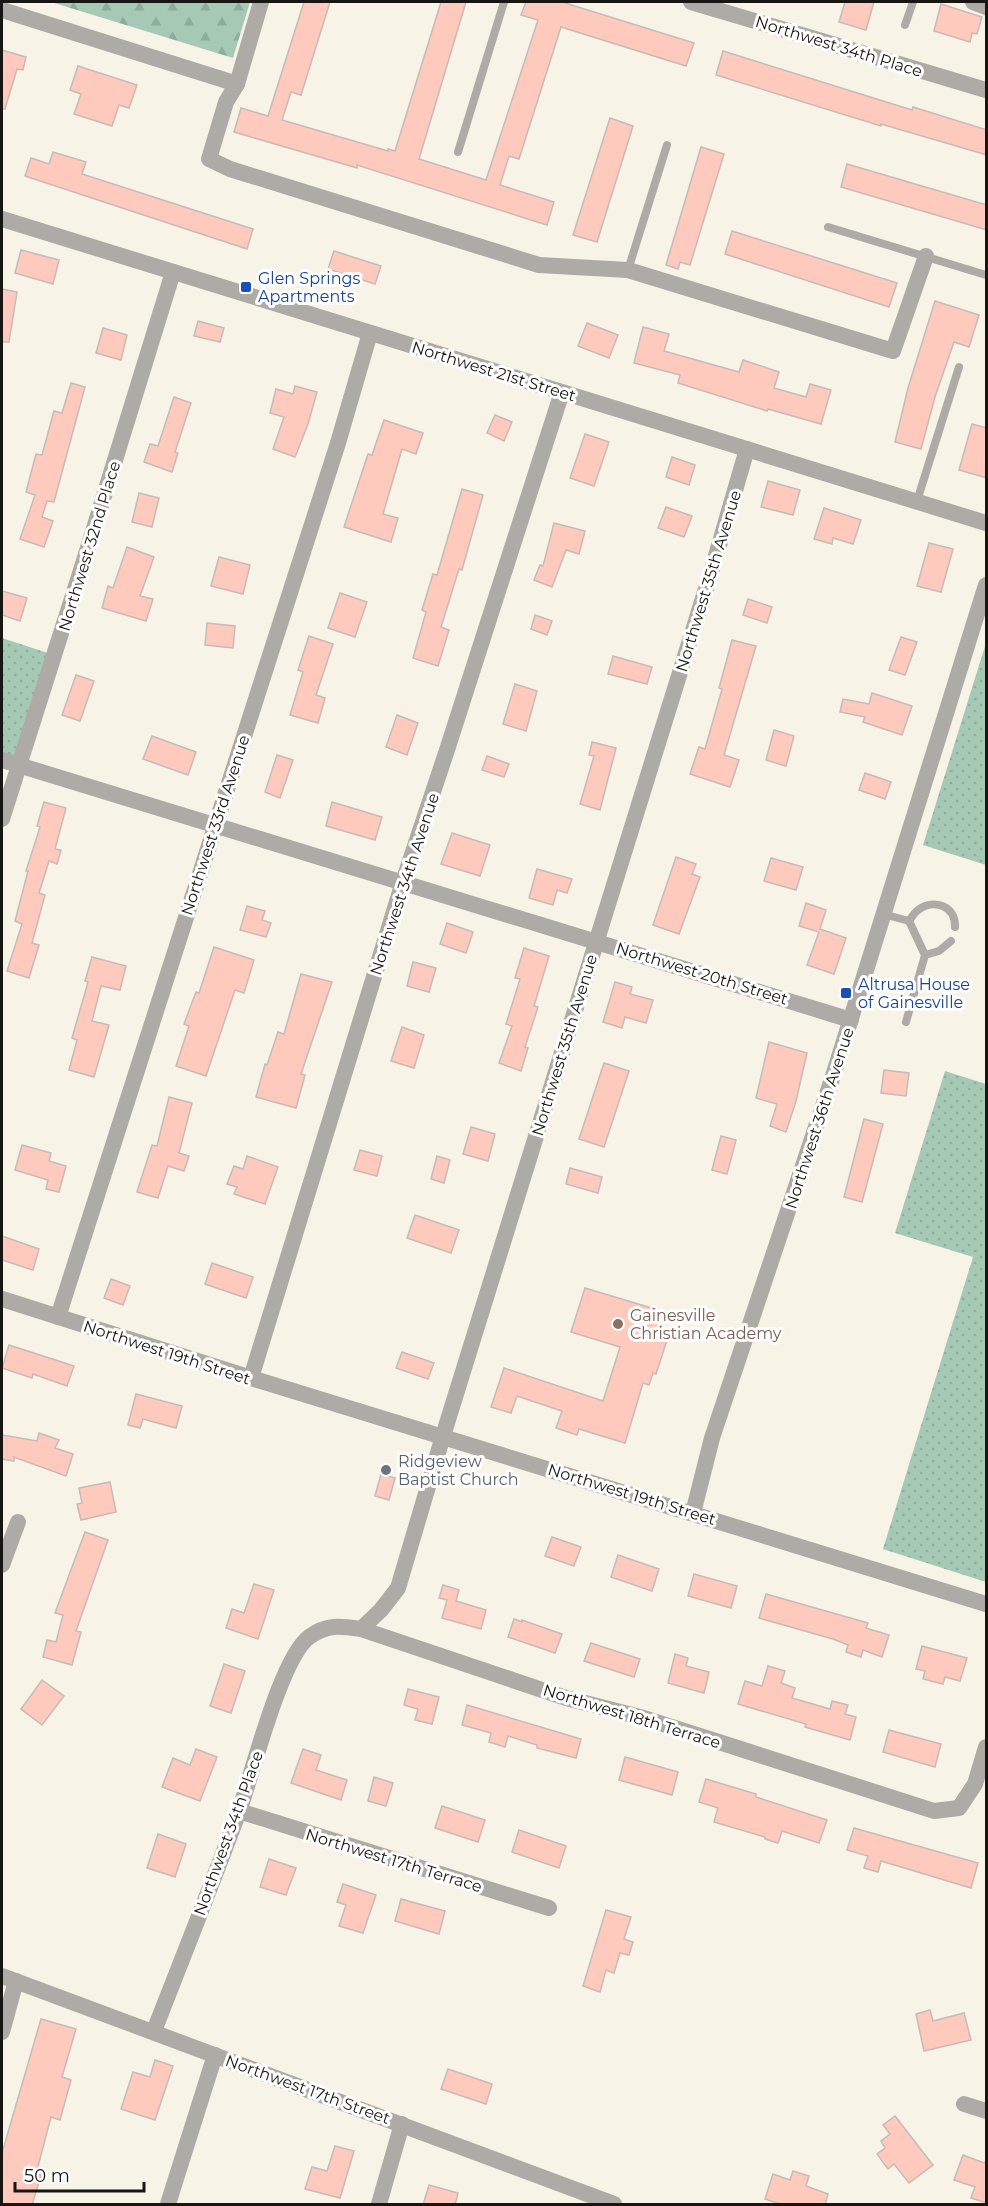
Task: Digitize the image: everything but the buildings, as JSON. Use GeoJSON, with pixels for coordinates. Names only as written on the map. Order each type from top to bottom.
{"type":"FeatureCollection","features":[{"type":"Feature","properties":{"kind":"street"},"geometry":{"type":"LineString","coordinates":[[261,2],[237,84],[226,102],[209,159],[230,169],[539,265],[628,270],[893,351],[926,256]]}},
{"type":"Feature","properties":{"kind":"street","name":"Northwest 34th Place"},"geometry":{"type":"LineString","coordinates":[[691,2],[987,90]]}},
{"type":"Feature","properties":{"kind":"street"},"geometry":{"type":"LineString","coordinates":[[973,2],[987,7]]}},
{"type":"Feature","properties":{"kind":"street"},"geometry":{"type":"LineString","coordinates":[[2,10],[237,84]]}},
{"type":"Feature","properties":{"kind":"street","name":"Northwest 21st Street"},"geometry":{"type":"LineString","coordinates":[[2,219],[987,523]]}},
{"type":"Feature","properties":{"kind":"street","name":"Northwest 32nd Place"},"geometry":{"type":"LineString","coordinates":[[2,819],[173,272]]}},
{"type":"Feature","properties":{"kind":"street","name":"Northwest 33rd Avenue"},"geometry":{"type":"LineString","coordinates":[[58,1317],[338,443],[370,333]]}},
{"type":"Feature","properties":{"kind":"street","name":"Northwest 34th Avenue"},"geometry":{"type":"LineString","coordinates":[[251,1378],[403,882],[562,392]]}},
{"type":"Feature","properties":{"kind":"street","name":"Northwest 35th Avenue"},"geometry":{"type":"LineString","coordinates":[[361,1629],[381,1610],[398,1588],[747,449]]}},
{"type":"Feature","properties":{"kind":"street","name":"Northwest 36th Avenue"},"geometry":{"type":"LineString","coordinates":[[693,1513],[712,1438],[851,1020],[987,585]]}},
{"type":"Feature","properties":{"kind":"street","name":"Northwest 20th Street"},"geometry":{"type":"LineString","coordinates":[[2,760],[596,940],[851,1020]]}},
{"type":"Feature","properties":{"kind":"street","name":"Northwest 19th Street"},"geometry":{"type":"LineString","coordinates":[[2,1299],[251,1378],[987,1604]]}},
{"type":"Feature","properties":{"kind":"street"},"geometry":{"type":"LineString","coordinates":[[2,1565],[18,1522]]}},
{"type":"Feature","properties":{"kind":"street","name":"Northwest 18th Terrace"},"geometry":{"type":"LineString","coordinates":[[308,1638],[335,1625],[361,1629],[566,1698],[644,1718],[934,1811],[959,1808],[975,1784],[987,1747]]}},
{"type":"Feature","properties":{"kind":"street","name":"Northwest 34th Place"},"geometry":{"type":"LineString","coordinates":[[154,2031],[239,1812],[262,1738],[289,1665],[308,1638]]}},
{"type":"Feature","properties":{"kind":"street","name":"Northwest 17th Terrace"},"geometry":{"type":"LineString","coordinates":[[239,1812],[549,1908]]}},
{"type":"Feature","properties":{"kind":"street"},"geometry":{"type":"LineString","coordinates":[[2,2032],[9,1978]]}},
{"type":"Feature","properties":{"kind":"street","name":"Northwest 17th Street"},"geometry":{"type":"LineString","coordinates":[[9,1978],[614,2205]]}},
{"type":"Feature","properties":{"kind":"street"},"geometry":{"type":"LineString","coordinates":[[168,2205],[215,2055]]}},
{"type":"Feature","properties":{"kind":"street"},"geometry":{"type":"LineString","coordinates":[[964,2104],[987,2111]]}},
{"type":"Feature","properties":{"kind":"street"},"geometry":{"type":"LineString","coordinates":[[379,2205],[402,2124]]}},
{"type":"Feature","properties":{"kind":"lane"},"geometry":{"type":"LineString","coordinates":[[458,152],[504,2]]}},
{"type":"Feature","properties":{"kind":"lane"},"geometry":{"type":"LineString","coordinates":[[905,25],[913,2]]}},
{"type":"Feature","properties":{"kind":"lane"},"geometry":{"type":"LineString","coordinates":[[628,270],[668,145]]}},
{"type":"Feature","properties":{"kind":"lane"},"geometry":{"type":"LineString","coordinates":[[828,227],[987,275]]}},
{"type":"Feature","properties":{"kind":"lane"},"geometry":{"type":"LineString","coordinates":[[917,501],[959,367]]}},
{"type":"Feature","properties":{"kind":"lane"},"geometry":{"type":"LineString","coordinates":[[909,921],[918,910],[932,905],[942,906],[952,911],[955,927]]}},
{"type":"Feature","properties":{"kind":"lane"},"geometry":{"type":"LineString","coordinates":[[884,914],[909,921],[925,955],[906,1022]]}},
{"type":"Feature","properties":{"kind":"lane"},"geometry":{"type":"LineString","coordinates":[[925,955],[939,951],[951,941]]}},
{"type":"Feature","properties":{"kind":"green space"},"geometry":{"type":"Polygon","coordinates":[[[51,2],[250,2],[233,58],[51,2]]]}},
{"type":"Feature","properties":{"kind":"green space"},"geometry":{"type":"Polygon","coordinates":[[[2,638],[54,655],[19,765],[2,760],[2,638]]]}},
{"type":"Feature","properties":{"kind":"green space"},"geometry":{"type":"Polygon","coordinates":[[[986,643],[986,865],[923,845],[986,643]]]}},
{"type":"Feature","properties":{"kind":"green space"},"geometry":{"type":"Polygon","coordinates":[[[945,1071],[986,1084],[986,1582],[883,1549],[973,1257],[895,1233],[945,1071]]]}},
{"type":"Feature","properties":{"kind":"place","name":"Glen Springs Apartments"},"geometry":{"type":"Point","coordinates":[246,287]}},
{"type":"Feature","properties":{"kind":"place","name":"Altrusa House of Gainesville"},"geometry":{"type":"Point","coordinates":[846,993]}},
{"type":"Feature","properties":{"kind":"place","name":"Gainesville Christian Academy"},"geometry":{"type":"Point","coordinates":[618,1324]}},
{"type":"Feature","properties":{"kind":"place","name":"Ridgeview Baptist Church"},"geometry":{"type":"Point","coordinates":[386,1470]}}]}
